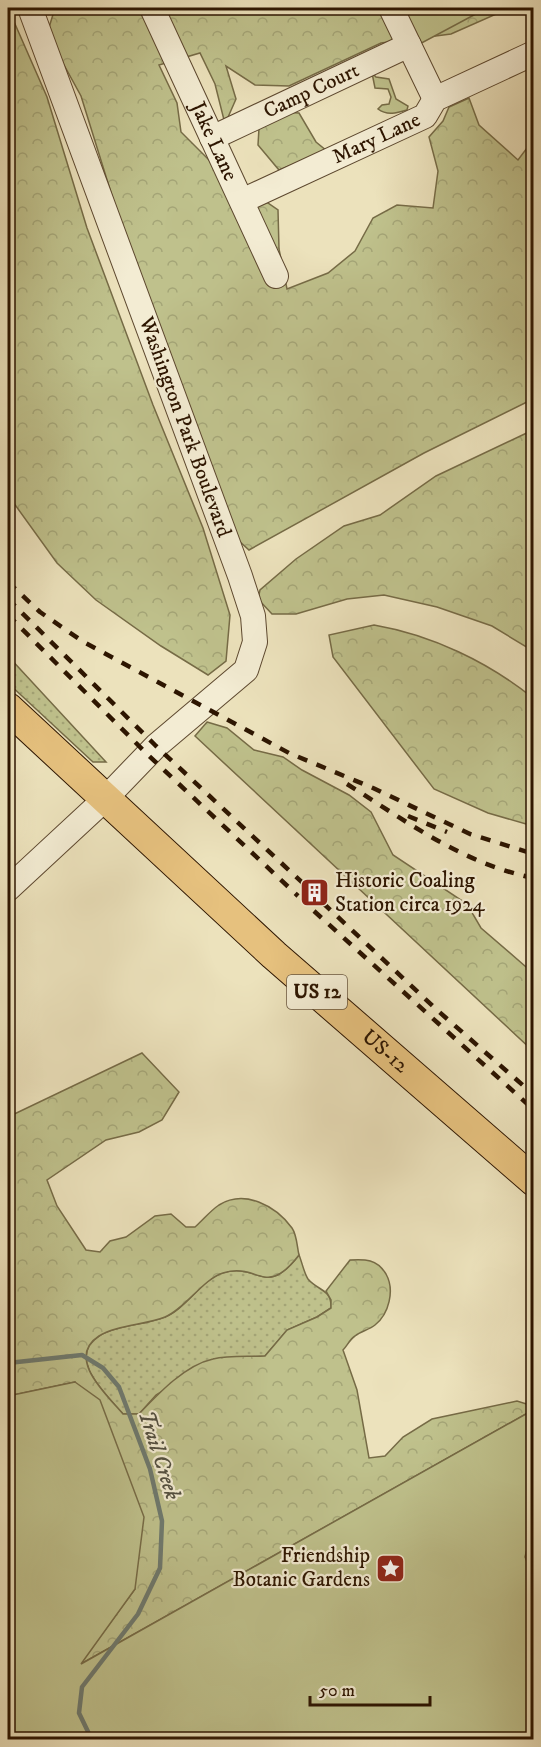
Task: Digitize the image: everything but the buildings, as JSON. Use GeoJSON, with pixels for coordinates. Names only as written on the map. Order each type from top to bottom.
{"type":"FeatureCollection","features":[{"type":"Feature","properties":{"kind":"main road","name":"US 12"},"geometry":{"type":"LineString","coordinates":[[8,708],[105,800]]}},
{"type":"Feature","properties":{"kind":"main road","name":"US-12"},"geometry":{"type":"LineString","coordinates":[[105,800],[274,955],[534,1181]]}},
{"type":"Feature","properties":{"kind":"street","name":"Washington Park Boulevard"},"geometry":{"type":"LineString","coordinates":[[8,889],[105,800],[156,746],[246,670],[255,642],[253,616],[30,8]]}},
{"type":"Feature","properties":{"kind":"street","name":"Jake Lane"},"geometry":{"type":"LineString","coordinates":[[152,8],[212,138],[244,200],[276,276]]}},
{"type":"Feature","properties":{"kind":"street"},"geometry":{"type":"LineString","coordinates":[[391,8],[435,99]]}},
{"type":"Feature","properties":{"kind":"street","name":"Camp Court"},"geometry":{"type":"LineString","coordinates":[[212,138],[409,45]]}},
{"type":"Feature","properties":{"kind":"street","name":"Mary Lane"},"geometry":{"type":"LineString","coordinates":[[244,200],[425,116],[435,99],[534,53]]}},
{"type":"Feature","properties":{"kind":"green space"},"geometry":{"type":"Polygon","coordinates":[[[8,8],[47,97],[87,228],[153,405],[203,528],[230,615],[226,661],[208,675],[161,646],[96,600],[57,563],[8,495],[8,8]]]}},
{"type":"Feature","properties":{"kind":"green space"},"geometry":{"type":"Polygon","coordinates":[[[55,8],[510,8],[451,34],[381,43],[289,86],[255,85],[226,66],[236,99],[225,124],[215,84],[200,53],[159,65],[177,103],[181,132],[216,167],[278,210],[279,249],[287,289],[328,273],[355,251],[373,218],[397,205],[433,208],[438,171],[429,137],[443,121],[449,107],[469,98],[479,125],[518,160],[533,140],[533,399],[424,453],[249,550],[226,529],[122,228],[81,96],[47,34],[55,8]]]}},
{"type":"Feature","properties":{"kind":"green space"},"geometry":{"type":"Polygon","coordinates":[[[398,8],[487,8],[416,46],[398,8]]]}},
{"type":"Feature","properties":{"kind":"green space"},"geometry":{"type":"Polygon","coordinates":[[[372,73],[376,77],[389,79],[396,99],[408,106],[407,110],[388,113],[378,109],[382,105],[389,104],[391,97],[388,89],[375,88],[372,73]]]}},
{"type":"Feature","properties":{"kind":"green space"},"geometry":{"type":"Polygon","coordinates":[[[260,111],[299,113],[316,142],[327,151],[279,170],[258,145],[260,111]]]}},
{"type":"Feature","properties":{"kind":"green space"},"geometry":{"type":"Polygon","coordinates":[[[533,430],[533,651],[492,626],[437,607],[384,595],[347,599],[296,614],[272,614],[258,599],[260,590],[296,559],[344,526],[380,515],[436,476],[533,430]]]}},
{"type":"Feature","properties":{"kind":"green space"},"geometry":{"type":"Polygon","coordinates":[[[374,625],[417,636],[458,652],[497,673],[533,698],[533,826],[488,813],[434,789],[333,657],[329,635],[374,625]]]}},
{"type":"Feature","properties":{"kind":"green space"},"geometry":{"type":"Polygon","coordinates":[[[8,656],[106,762],[93,762],[8,683],[8,656]]]}},
{"type":"Feature","properties":{"kind":"green space"},"geometry":{"type":"Polygon","coordinates":[[[207,722],[227,728],[254,750],[283,757],[349,795],[371,812],[393,855],[467,904],[481,928],[533,973],[533,1051],[195,736],[207,722]]]}},
{"type":"Feature","properties":{"kind":"green space"},"geometry":{"type":"Polygon","coordinates":[[[142,1053],[179,1092],[162,1120],[139,1132],[106,1140],[47,1180],[57,1206],[86,1250],[100,1252],[110,1241],[126,1237],[155,1216],[171,1214],[186,1227],[195,1227],[219,1205],[229,1200],[249,1199],[269,1207],[285,1220],[295,1234],[299,1255],[278,1275],[270,1277],[235,1271],[223,1273],[208,1281],[180,1308],[165,1317],[106,1332],[99,1336],[90,1345],[86,1355],[87,1365],[99,1387],[123,1414],[139,1414],[173,1381],[203,1362],[225,1357],[265,1356],[287,1330],[331,1308],[331,1300],[326,1291],[350,1260],[366,1260],[379,1265],[389,1280],[390,1287],[389,1301],[384,1315],[373,1327],[353,1337],[343,1350],[357,1390],[369,1458],[385,1456],[403,1437],[432,1419],[517,1401],[533,1406],[533,1410],[79,1665],[135,1589],[75,1382],[8,1396],[8,1117],[142,1053]]]}},
{"type":"Feature","properties":{"kind":"green space"},"geometry":{"type":"Polygon","coordinates":[[[299,1255],[308,1279],[327,1294],[331,1308],[287,1330],[265,1356],[214,1359],[156,1395],[139,1414],[123,1414],[92,1376],[86,1355],[90,1345],[99,1336],[106,1332],[165,1317],[180,1308],[208,1281],[222,1273],[235,1271],[269,1277],[278,1275],[299,1255]]]}},
{"type":"Feature","properties":{"kind":"green space","name":"Friendship Botanic Gardens"},"geometry":{"type":"Polygon","coordinates":[[[75,1382],[100,1400],[144,1517],[135,1589],[81,1664],[533,1410],[534,1522],[525,1557],[534,1578],[533,1739],[8,1739],[8,1396],[75,1382]]]}},
{"type":"Feature","properties":{"kind":"waterway","name":"Trail Creek"},"geometry":{"type":"LineString","coordinates":[[8,1363],[82,1355],[103,1368],[119,1387],[150,1469],[162,1521],[160,1568],[138,1614],[82,1687],[79,1713],[92,1740]]}},
{"type":"Feature","properties":{"kind":"railway"},"geometry":{"type":"LineString","coordinates":[[8,582],[40,612],[82,641],[289,753],[373,788],[470,834],[534,854]]}},
{"type":"Feature","properties":{"kind":"railway"},"geometry":{"type":"LineString","coordinates":[[8,599],[156,746],[307,887]]}},
{"type":"Feature","properties":{"kind":"railway"},"geometry":{"type":"LineString","coordinates":[[8,615],[147,754],[298,896]]}},
{"type":"Feature","properties":{"kind":"railway"},"geometry":{"type":"LineString","coordinates":[[347,784],[459,852],[483,863],[534,878]]}},
{"type":"Feature","properties":{"kind":"railway"},"geometry":{"type":"LineString","coordinates":[[408,816],[447,832]]}},
{"type":"Feature","properties":{"kind":"railway"},"geometry":{"type":"LineString","coordinates":[[323,903],[437,1010],[534,1095]]}},
{"type":"Feature","properties":{"kind":"railway"},"geometry":{"type":"LineString","coordinates":[[314,911],[534,1110]]}},
{"type":"Feature","properties":{"kind":"place","name":"Historic Coaling Station circa 1924"},"geometry":{"type":"Point","coordinates":[314,893]}},
{"type":"Feature","properties":{"kind":"place","name":"Friendship Botanic Gardens"},"geometry":{"type":"Point","coordinates":[391,1568]}}]}
